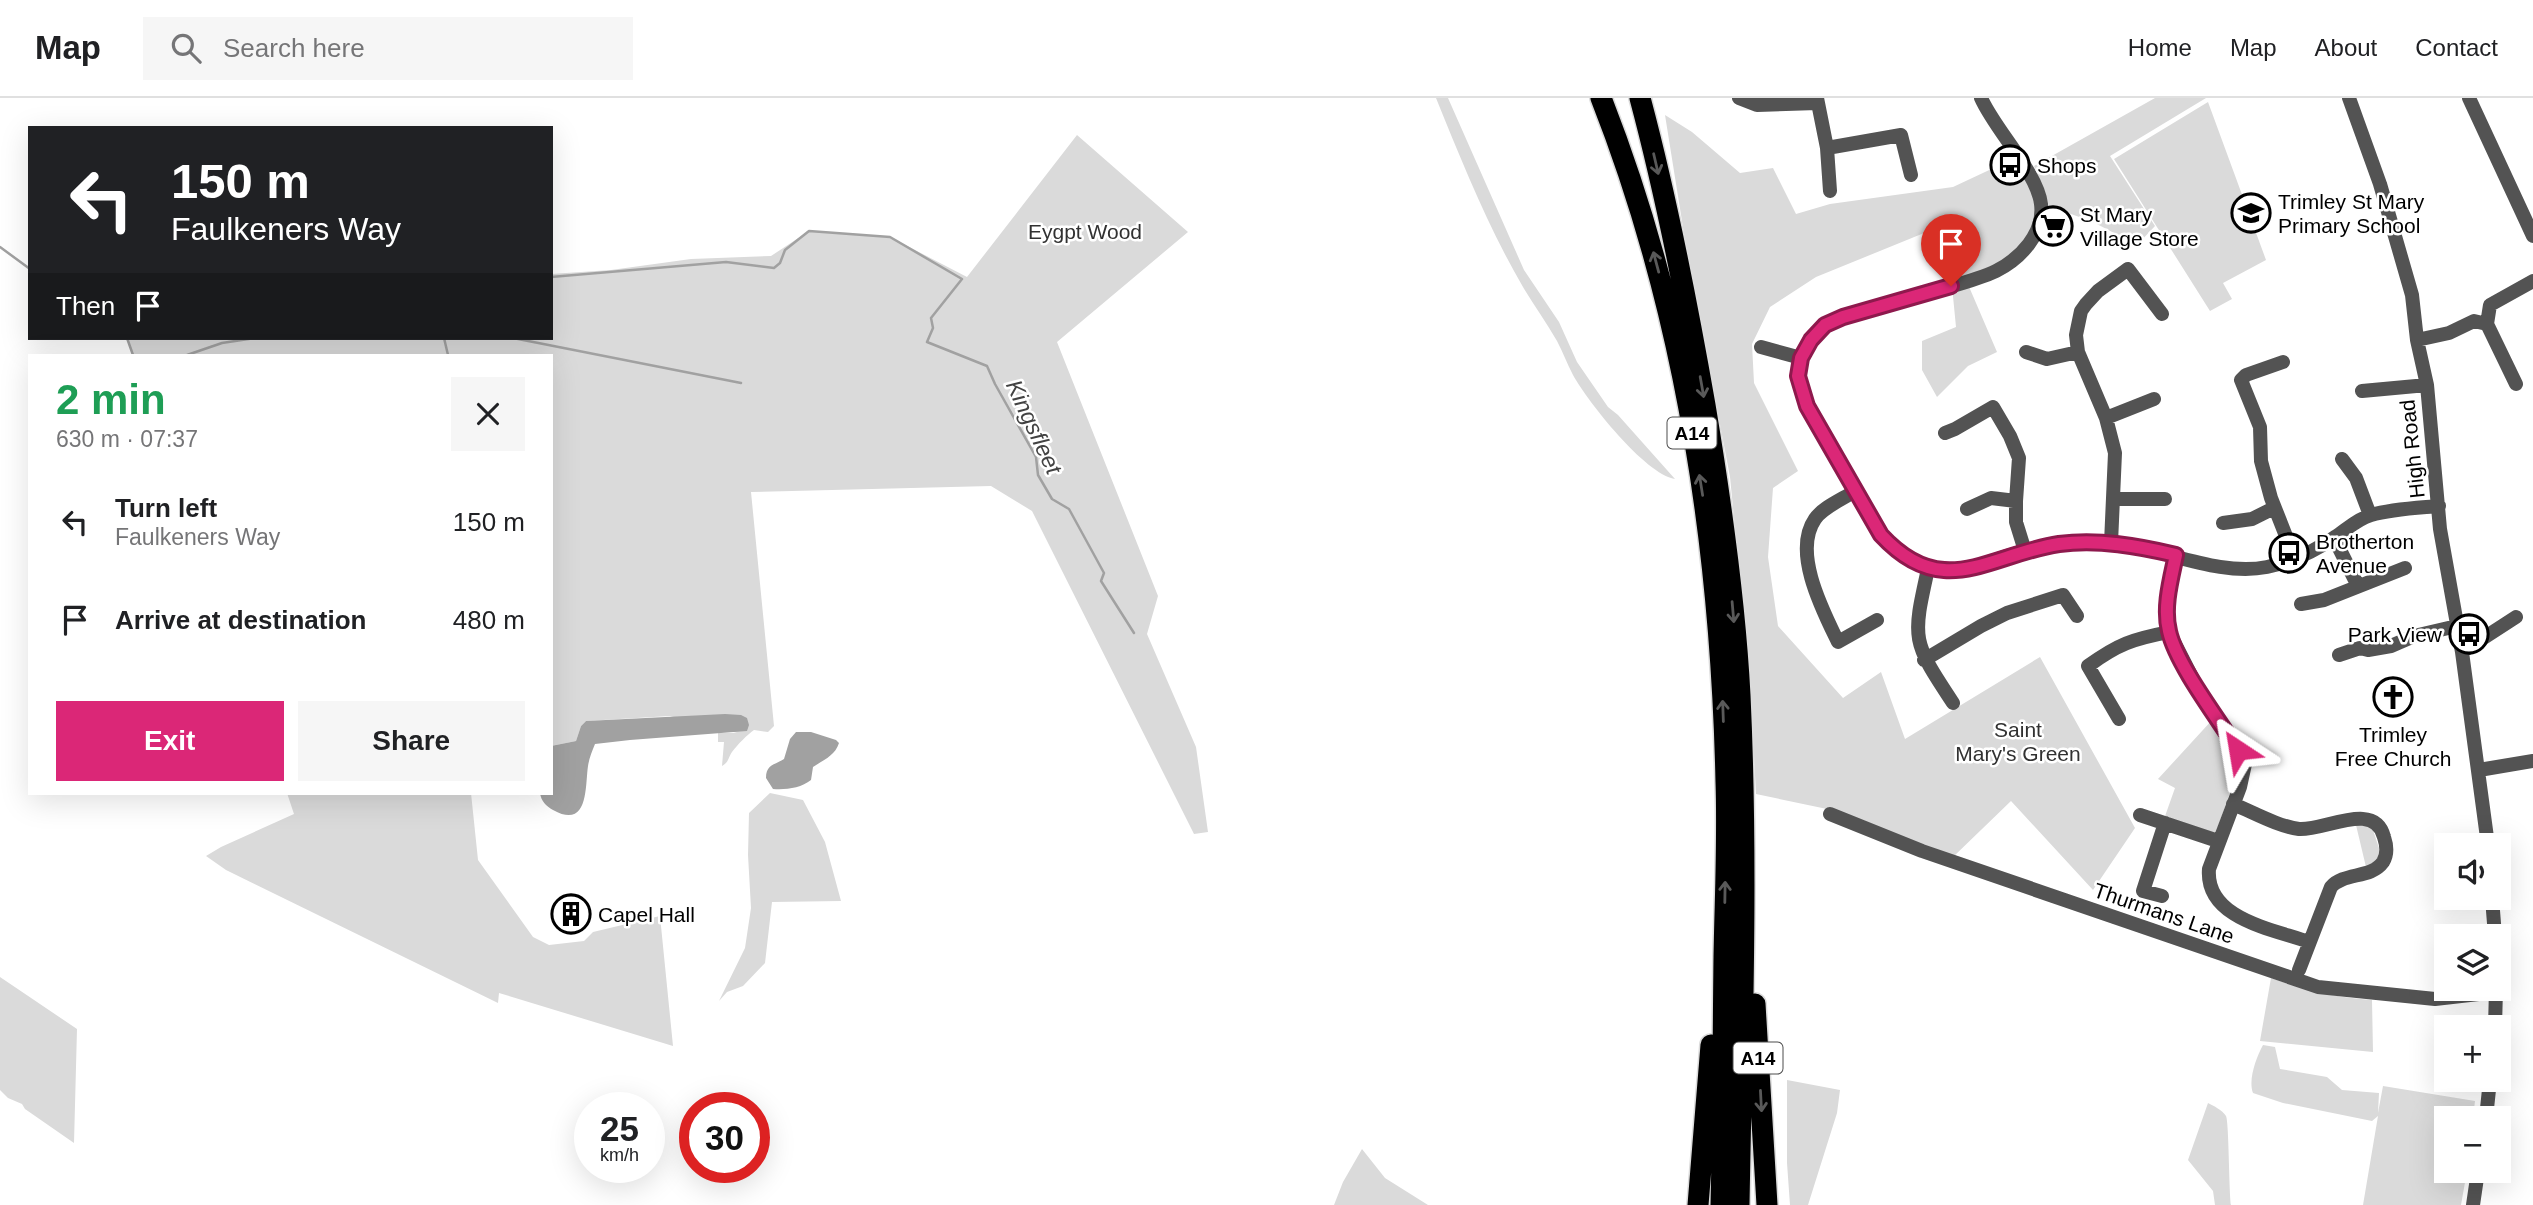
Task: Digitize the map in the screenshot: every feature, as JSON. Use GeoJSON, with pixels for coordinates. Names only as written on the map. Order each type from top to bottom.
{"type":"FeatureCollection","features":[{"type":"Feature","properties":{"kind":"highway","name":"A14"},"geometry":{"type":"LineString","coordinates":[[1601,98],[1636,194],[1655,258],[1683,379],[1703,504],[1734,779]]}},
{"type":"Feature","properties":{"kind":"highway","name":"A14"},"geometry":{"type":"LineString","coordinates":[[1640,98],[1687,308],[1712,452],[1732,600],[1740,693],[1734,779],[1735,817],[1744,912],[1739,1205]]}},
{"type":"Feature","properties":{"kind":"highway","name":"A14"},"geometry":{"type":"LineString","coordinates":[[1721,1205],[1724,960],[1735,817]]}},
{"type":"Feature","properties":{"kind":"highway","name":"A14"},"geometry":{"type":"LineString","coordinates":[[1744,912],[1752,947],[1767,1205]]}},
{"type":"Feature","properties":{"kind":"highway","name":"A14"},"geometry":{"type":"LineString","coordinates":[[1698,1205],[1715,999],[1724,960]]}},
{"type":"Feature","properties":{"kind":"street"},"geometry":{"type":"LineString","coordinates":[[1739,98],[1757,105],[1817,101],[1827,148],[1830,191]]}},
{"type":"Feature","properties":{"kind":"street"},"geometry":{"type":"LineString","coordinates":[[1981,98],[1989,116],[2038,194],[2040,215],[2033,238],[2016,258],[1997,271],[1843,317],[1825,325],[1811,340],[1801,358],[1798,376],[1807,406],[1881,535],[1894,549],[1928,569],[1964,571],[2025,551],[2061,544],[2111,543],[2238,569],[2266,567],[2295,559],[2370,516],[2439,506]]}},
{"type":"Feature","properties":{"kind":"street","name":"High Road"},"geometry":{"type":"LineString","coordinates":[[2349,98],[2380,184],[2412,295],[2417,340],[2427,386],[2440,529],[2462,652],[2487,833]]}},
{"type":"Feature","properties":{"kind":"street"},"geometry":{"type":"LineString","coordinates":[[2469,98],[2533,236]]}},
{"type":"Feature","properties":{"kind":"street"},"geometry":{"type":"LineString","coordinates":[[1827,148],[1901,135],[1911,175]]}},
{"type":"Feature","properties":{"kind":"street"},"geometry":{"type":"LineString","coordinates":[[2111,543],[2115,453],[2106,418],[2078,352],[2076,335],[2081,311],[2098,291],[2128,270],[2162,314]]}},
{"type":"Feature","properties":{"kind":"street"},"geometry":{"type":"LineString","coordinates":[[2516,384],[2487,324],[2490,305],[2533,281]]}},
{"type":"Feature","properties":{"kind":"street"},"geometry":{"type":"LineString","coordinates":[[2417,340],[2449,333],[2474,321],[2487,324]]}},
{"type":"Feature","properties":{"kind":"street"},"geometry":{"type":"LineString","coordinates":[[1762,346],[1801,358]]}},
{"type":"Feature","properties":{"kind":"street"},"geometry":{"type":"LineString","coordinates":[[2026,352],[2047,359],[2078,352]]}},
{"type":"Feature","properties":{"kind":"street"},"geometry":{"type":"LineString","coordinates":[[2283,362],[2246,375],[2241,380],[2260,428],[2261,461],[2274,508],[2295,559]]}},
{"type":"Feature","properties":{"kind":"street"},"geometry":{"type":"LineString","coordinates":[[2362,391],[2427,386]]}},
{"type":"Feature","properties":{"kind":"street"},"geometry":{"type":"LineString","coordinates":[[2106,418],[2154,399]]}},
{"type":"Feature","properties":{"kind":"street"},"geometry":{"type":"LineString","coordinates":[[1945,433],[1993,407],[2019,458],[2015,501],[2017,522],[2025,551]]}},
{"type":"Feature","properties":{"kind":"street"},"geometry":{"type":"LineString","coordinates":[[2342,459],[2356,478],[2370,516]]}},
{"type":"Feature","properties":{"kind":"street"},"geometry":{"type":"LineString","coordinates":[[1855,491],[1817,516],[1810,527],[1807,556],[1818,600],[1838,642],[1877,620]]}},
{"type":"Feature","properties":{"kind":"street"},"geometry":{"type":"LineString","coordinates":[[1967,509],[1991,498],[2015,501]]}},
{"type":"Feature","properties":{"kind":"street"},"geometry":{"type":"LineString","coordinates":[[2114,499],[2165,499]]}},
{"type":"Feature","properties":{"kind":"street"},"geometry":{"type":"LineString","coordinates":[[2223,523],[2252,519],[2274,508]]}},
{"type":"Feature","properties":{"kind":"street"},"geometry":{"type":"LineString","coordinates":[[2334,538],[2358,586]]}},
{"type":"Feature","properties":{"kind":"street"},"geometry":{"type":"LineString","coordinates":[[2176,555],[2167,610],[2169,632],[2192,678],[2245,764],[2245,771],[2218,841],[2208,879],[2219,902],[2235,915],[2309,942]]}},
{"type":"Feature","properties":{"kind":"street"},"geometry":{"type":"LineString","coordinates":[[2301,604],[2323,600],[2404,568]]}},
{"type":"Feature","properties":{"kind":"street"},"geometry":{"type":"LineString","coordinates":[[1928,569],[1916,632],[1924,660],[1953,703]]}},
{"type":"Feature","properties":{"kind":"street"},"geometry":{"type":"LineString","coordinates":[[1924,660],[2007,613],[2063,595],[2077,616]]}},
{"type":"Feature","properties":{"kind":"street"},"geometry":{"type":"LineString","coordinates":[[2462,652],[2516,617]]}},
{"type":"Feature","properties":{"kind":"street"},"geometry":{"type":"LineString","coordinates":[[2339,655],[2360,648],[2368,650],[2391,646],[2414,636],[2457,626]]}},
{"type":"Feature","properties":{"kind":"street"},"geometry":{"type":"LineString","coordinates":[[2119,719],[2088,666],[2107,652],[2131,640],[2169,632]]}},
{"type":"Feature","properties":{"kind":"street"},"geometry":{"type":"LineString","coordinates":[[2479,770],[2533,761]]}},
{"type":"Feature","properties":{"kind":"street"},"geometry":{"type":"LineString","coordinates":[[2233,804],[2301,829],[2364,818],[2376,821],[2382,829],[2387,853],[2383,862],[2367,872],[2337,880],[2331,887],[2299,970]]}},
{"type":"Feature","properties":{"kind":"street","name":"Thurmans Lane"},"geometry":{"type":"LineString","coordinates":[[1830,814],[1913,848],[2318,987],[2434,999]]}},
{"type":"Feature","properties":{"kind":"street"},"geometry":{"type":"LineString","coordinates":[[2140,815],[2218,841]]}},
{"type":"Feature","properties":{"kind":"street"},"geometry":{"type":"LineString","coordinates":[[2162,897],[2143,891],[2165,823]]}},
{"type":"Feature","properties":{"kind":"street"},"geometry":{"type":"LineString","coordinates":[[2473,1205],[2476,1183]]}},
{"type":"Feature","properties":{"kind":"green space"},"geometry":{"type":"Polygon","coordinates":[[[1436,98],[1448,98],[1524,270],[1559,322],[1577,362],[1608,407],[1675,479],[1663,474],[1633,451],[1580,387],[1557,341],[1498,241],[1436,98]]]}},
{"type":"Feature","properties":{"kind":"green space"},"geometry":{"type":"Polygon","coordinates":[[[2155,98],[2206,98],[2110,156],[2155,226],[2137,245],[2093,222],[2049,206],[2034,166],[2155,98]]]}},
{"type":"Feature","properties":{"kind":"green space"},"geometry":{"type":"Polygon","coordinates":[[[2208,102],[2266,260],[2223,283],[2232,299],[2210,311],[2114,159],[2208,102]]]}},
{"type":"Feature","properties":{"kind":"green space","name":"Saint Mary's Green"},"geometry":{"type":"Polygon","coordinates":[[[1665,115],[1692,132],[1740,173],[1773,168],[1796,214],[1830,204],[1953,187],[2017,157],[2041,206],[2026,248],[1967,282],[1997,352],[1968,366],[1937,397],[1922,370],[1922,341],[1956,327],[1952,286],[1929,231],[1816,277],[1770,307],[1752,344],[1754,383],[1798,471],[1773,488],[1768,557],[1778,626],[1843,698],[1881,672],[1905,739],[2040,657],[2135,828],[2093,890],[2011,801],[1952,858],[1827,809],[1756,794],[1750,680],[1730,477],[1685,240],[1665,115]]]}},
{"type":"Feature","properties":{"kind":"green space","name":"Eygpt Wood"},"geometry":{"type":"Polygon","coordinates":[[[1077,135],[1188,232],[1057,342],[1158,596],[1147,634],[1196,747],[1208,832],[1194,834],[1032,511],[991,486],[751,492],[774,726],[768,732],[751,732],[722,766],[724,742],[718,742],[718,733],[737,733],[670,716],[586,721],[581,726],[576,741],[553,746],[553,354],[133,354],[128,340],[553,340],[553,274],[611,270],[691,259],[771,256],[809,231],[890,237],[967,277],[1077,135]]]}},
{"type":"Feature","properties":{"kind":"green space"},"geometry":{"type":"Polygon","coordinates":[[[2213,719],[2237,762],[2238,770],[2215,835],[2164,819],[2175,788],[2158,779],[2213,719]]]}},
{"type":"Feature","properties":{"kind":"green space"},"geometry":{"type":"Polygon","coordinates":[[[770,793],[803,800],[825,842],[841,901],[772,902],[765,963],[743,986],[727,992],[719,1001],[745,948],[751,908],[749,813],[770,793]]]}},
{"type":"Feature","properties":{"kind":"green space"},"geometry":{"type":"Polygon","coordinates":[[[288,795],[471,795],[478,860],[533,937],[549,945],[584,941],[593,932],[660,916],[673,1046],[499,993],[498,1003],[226,870],[206,856],[294,814],[288,795]]]}},
{"type":"Feature","properties":{"kind":"green space"},"geometry":{"type":"Polygon","coordinates":[[[2367,823],[2373,830],[2382,857],[2366,867],[2356,825],[2367,823]]]}},
{"type":"Feature","properties":{"kind":"green space"},"geometry":{"type":"Polygon","coordinates":[[[0,977],[77,1029],[74,1143],[0,1090],[0,977]]]}},
{"type":"Feature","properties":{"kind":"green space"},"geometry":{"type":"Polygon","coordinates":[[[2271,978],[2321,993],[2372,1000],[2373,1052],[2260,1041],[2271,978]]]}},
{"type":"Feature","properties":{"kind":"green space"},"geometry":{"type":"Polygon","coordinates":[[[2263,1045],[2275,1047],[2280,1069],[2327,1077],[2342,1090],[2379,1093],[2378,1113],[2383,1086],[2475,1101],[2474,1106],[2434,1106],[2434,1183],[2465,1183],[2461,1205],[2363,1205],[2378,1116],[2372,1121],[2283,1103],[2253,1093],[2255,1062],[2263,1045]]]}},
{"type":"Feature","properties":{"kind":"green space"},"geometry":{"type":"Polygon","coordinates":[[[1787,1080],[1840,1090],[1837,1113],[1808,1205],[1790,1205],[1787,1080]]]}},
{"type":"Feature","properties":{"kind":"green space"},"geometry":{"type":"Polygon","coordinates":[[[2208,1103],[2226,1116],[2231,1205],[2215,1205],[2213,1191],[2188,1160],[2208,1103]]]}},
{"type":"Feature","properties":{"kind":"green space"},"geometry":{"type":"Polygon","coordinates":[[[1362,1149],[1385,1178],[1428,1205],[1334,1205],[1343,1182],[1362,1149]]]}},
{"type":"Feature","properties":{"kind":"shaded area"},"geometry":{"type":"Polygon","coordinates":[[[725,714],[741,715],[747,718],[749,725],[747,731],[595,744],[588,763],[583,803],[573,814],[565,815],[550,808],[540,795],[553,795],[553,746],[576,741],[581,726],[586,721],[725,714]]]}},
{"type":"Feature","properties":{"kind":"shaded area"},"geometry":{"type":"Polygon","coordinates":[[[796,732],[811,732],[839,743],[832,754],[813,767],[811,780],[793,788],[773,789],[766,778],[768,770],[784,759],[790,739],[796,732]]]}},
{"type":"Feature","properties":{"kind":"waterway","name":"Kingsfleet"},"geometry":{"type":"LineString","coordinates":[[553,277],[726,262],[774,268],[780,263],[785,250],[809,231],[890,237],[962,279],[931,318],[933,328],[927,342],[987,366],[1036,457],[1038,475],[1052,499],[1069,509],[1104,573],[1101,581],[1134,633]]}},
{"type":"Feature","properties":{"kind":"waterway"},"geometry":{"type":"LineString","coordinates":[[0,247],[28,268]]}},
{"type":"Feature","properties":{"kind":"waterway"},"geometry":{"type":"LineString","coordinates":[[128,340],[133,354]]}},
{"type":"Feature","properties":{"kind":"waterway"},"geometry":{"type":"LineString","coordinates":[[190,354],[222,343],[242,340]]}},
{"type":"Feature","properties":{"kind":"waterway"},"geometry":{"type":"LineString","coordinates":[[444,340],[448,354]]}},
{"type":"Feature","properties":{"kind":"waterway"},"geometry":{"type":"LineString","coordinates":[[523,340],[741,383]]}},
{"type":"Feature","properties":{"kind":"place","name":"Shops"},"geometry":{"type":"Point","coordinates":[2010,165]}},
{"type":"Feature","properties":{"kind":"place","name":"Trimley St Mary Primary School"},"geometry":{"type":"Point","coordinates":[2251,213]}},
{"type":"Feature","properties":{"kind":"place","name":"St Mary Village Store"},"geometry":{"type":"Point","coordinates":[2053,226]}},
{"type":"Feature","properties":{"kind":"place","name":"Brotherton Avenue"},"geometry":{"type":"Point","coordinates":[2289,553]}},
{"type":"Feature","properties":{"kind":"place","name":"Park View"},"geometry":{"type":"Point","coordinates":[2469,634]}},
{"type":"Feature","properties":{"kind":"place","name":"Trimley Free Church"},"geometry":{"type":"Point","coordinates":[2393,697]}},
{"type":"Feature","properties":{"kind":"place","name":"Capel Hall"},"geometry":{"type":"Point","coordinates":[571,914]}},
{"type":"Feature","properties":{"kind":"route"},"geometry":{"type":"LineString","coordinates":[[1951,286],[1843,317],[1825,325],[1811,340],[1801,358],[1798,376],[1807,406],[1881,535],[1894,549],[1910,560],[1928,569],[1945,571],[1964,571],[2036,548],[2061,544],[2111,543],[2176,555],[2167,610],[2169,632],[2197,687],[2238,750]]}}]}
